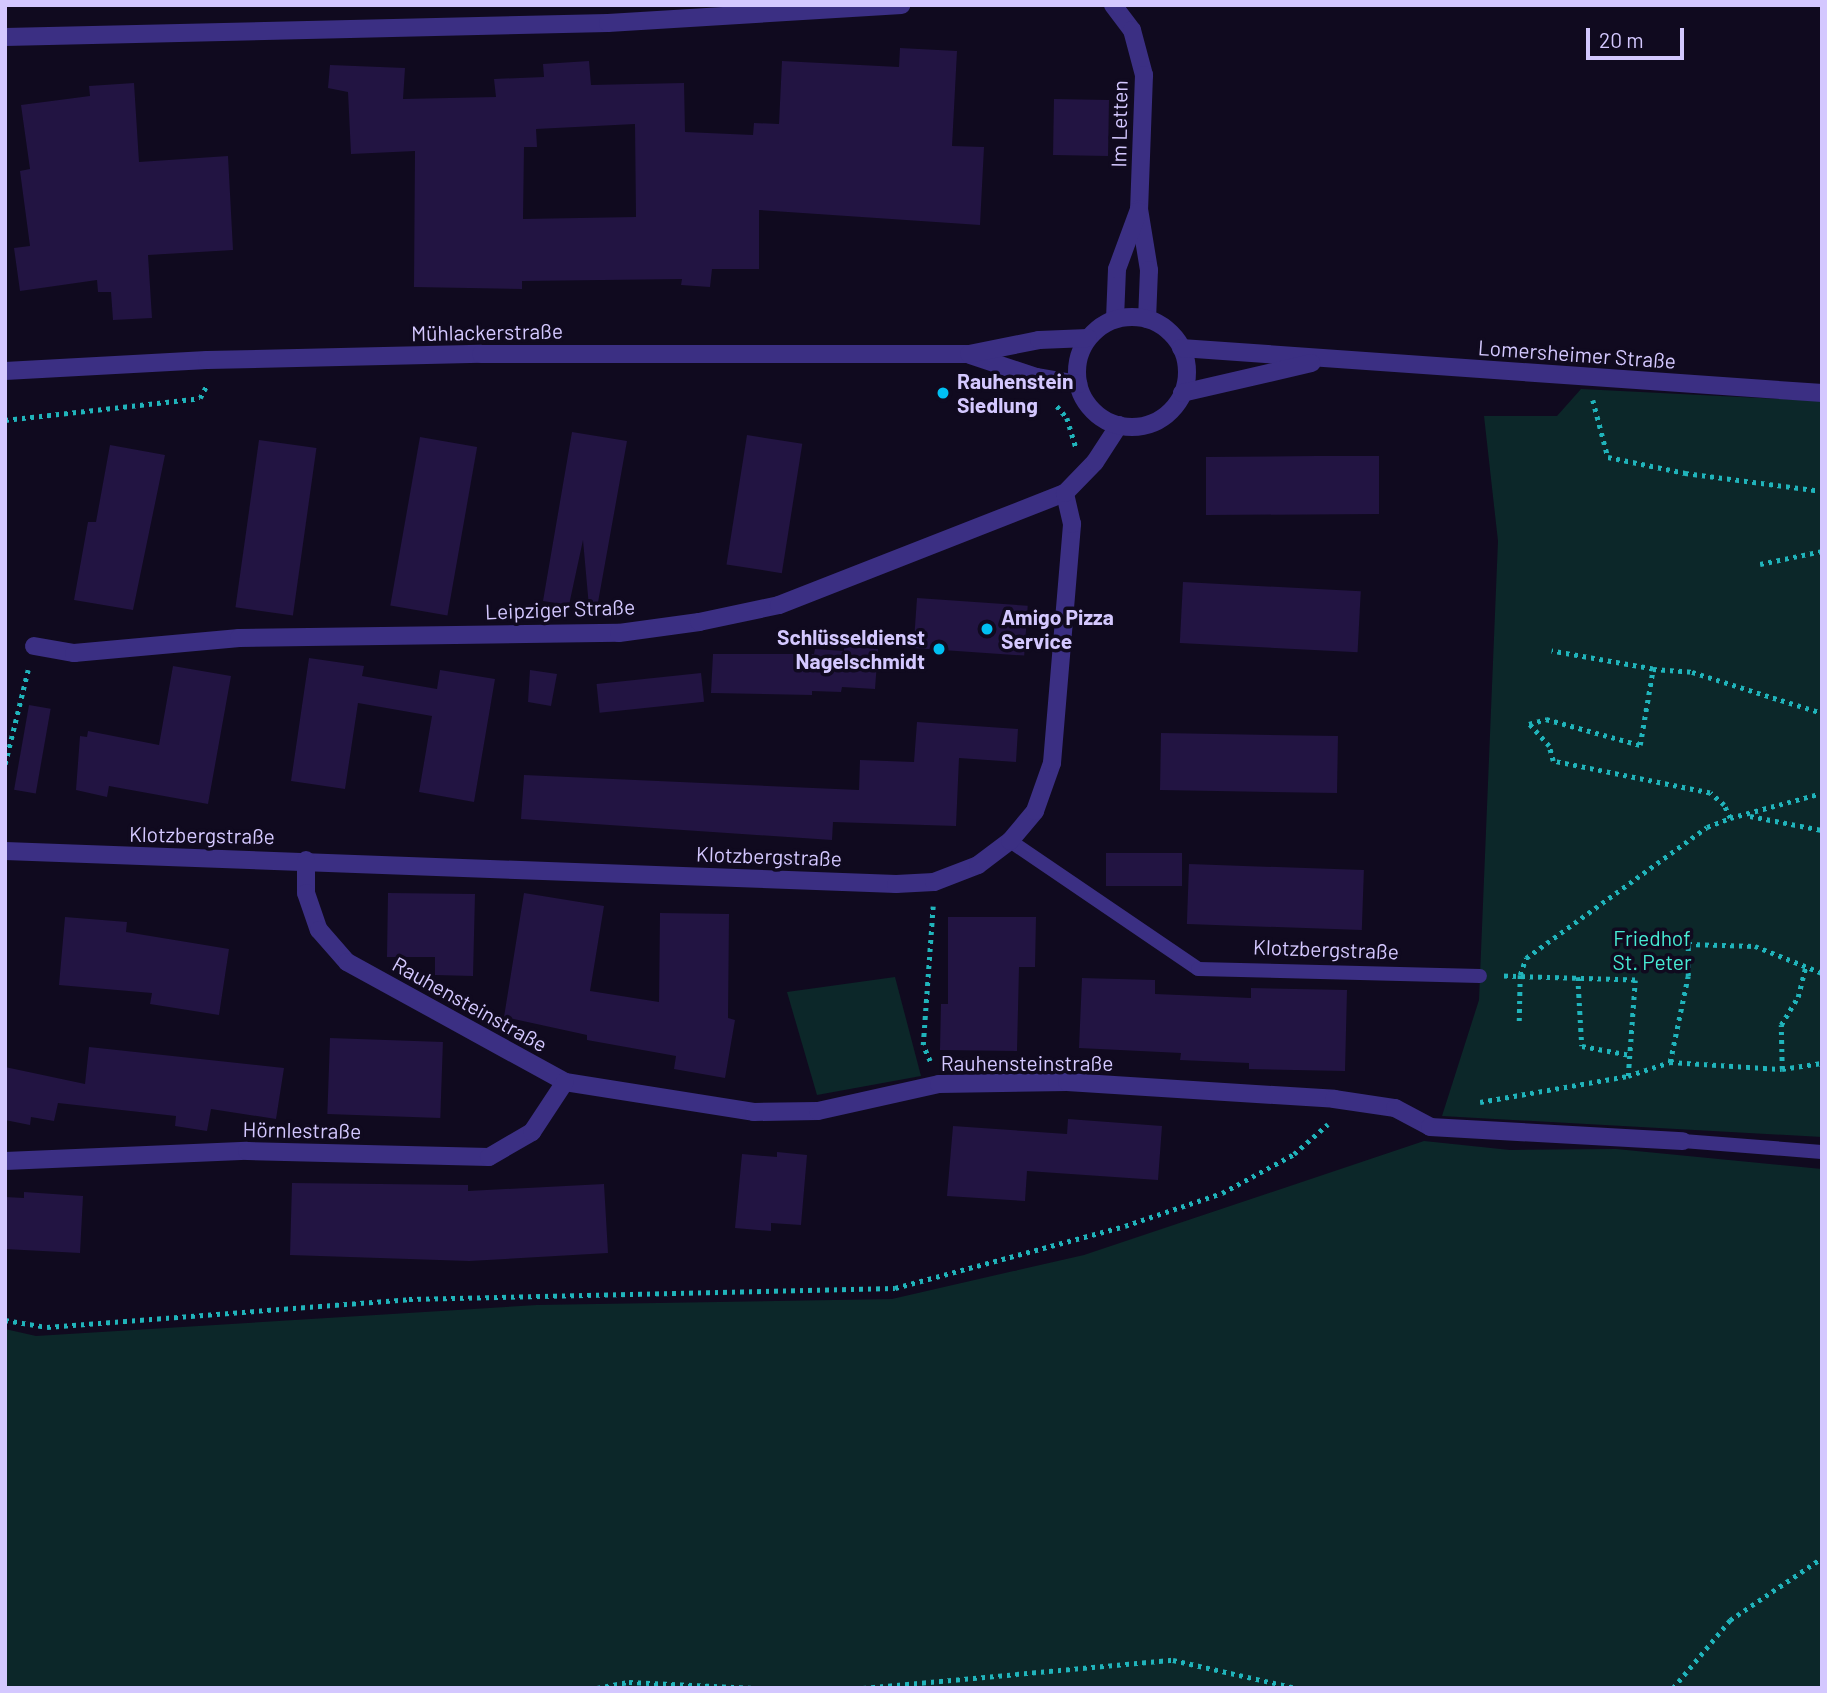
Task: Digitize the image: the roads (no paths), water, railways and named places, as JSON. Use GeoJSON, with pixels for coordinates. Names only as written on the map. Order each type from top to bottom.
{"type":"FeatureCollection","features":[{"type":"Feature","properties":{"kind":"street"},"geometry":{"type":"LineString","coordinates":[[5,37],[608,23],[901,5]]}},
{"type":"Feature","properties":{"kind":"street","name":"Im Letten"},"geometry":{"type":"LineString","coordinates":[[1113,5],[1132,30],[1144,75],[1139,209],[1149,270],[1147,319]]}},
{"type":"Feature","properties":{"kind":"street","name":"Im Letten"},"geometry":{"type":"LineString","coordinates":[[1115,319],[1117,268],[1139,209]]}},
{"type":"Feature","properties":{"kind":"street"},"geometry":{"type":"LineString","coordinates":[[1115,319],[1147,319],[1167,330],[1181,348],[1186,362],[1182,393],[1157,420],[1135,427],[1119,425],[1093,411],[1078,384],[1080,352],[1088,338],[1115,319]]}},
{"type":"Feature","properties":{"kind":"street","name":"Mühlackerstraße"},"geometry":{"type":"LineString","coordinates":[[5,371],[207,360],[481,354],[969,354],[1039,340],[1088,338]]}},
{"type":"Feature","properties":{"kind":"street","name":"Lomersheimer Straße"},"geometry":{"type":"LineString","coordinates":[[1181,348],[1822,393]]}},
{"type":"Feature","properties":{"kind":"street","name":"Mühlackerstraße"},"geometry":{"type":"LineString","coordinates":[[969,354],[1036,377],[1078,384]]}},
{"type":"Feature","properties":{"kind":"street","name":"Lomersheimer Straße"},"geometry":{"type":"LineString","coordinates":[[1182,393],[1329,360]]}},
{"type":"Feature","properties":{"kind":"street"},"geometry":{"type":"LineString","coordinates":[[1010,841],[1035,811],[1052,763],[1072,524],[1065,493],[1095,462],[1119,425]]}},
{"type":"Feature","properties":{"kind":"street","name":"Leipziger Straße"},"geometry":{"type":"LineString","coordinates":[[34,646],[74,653],[239,638],[619,633],[699,622],[779,605],[1065,493]]}},
{"type":"Feature","properties":{"kind":"street","name":"Klotzbergstraße"},"geometry":{"type":"LineString","coordinates":[[5,850],[896,884],[934,882],[978,865],[1010,841]]}},
{"type":"Feature","properties":{"kind":"street","name":"Rauhensteinstraße"},"geometry":{"type":"LineString","coordinates":[[306,860],[306,893],[319,930],[347,962],[565,1082],[754,1112],[818,1111],[939,1084],[1067,1082],[1334,1099],[1395,1108],[1430,1126],[1683,1141]]}},
{"type":"Feature","properties":{"kind":"street","name":"Hörnlestraße"},"geometry":{"type":"LineString","coordinates":[[5,1161],[247,1151],[489,1157],[532,1132],[565,1082]]}},
{"type":"Feature","properties":{"kind":"lane","name":"Klotzbergstraße"},"geometry":{"type":"LineString","coordinates":[[1010,841],[1198,969],[1480,976]]}},
{"type":"Feature","properties":{"kind":"lane"},"geometry":{"type":"LineString","coordinates":[[1683,1141],[1822,1152]]}},
{"type":"Feature","properties":{"kind":"place","name":"Rauhenstein Siedlung"},"geometry":{"type":"Point","coordinates":[943,393]}},
{"type":"Feature","properties":{"kind":"place","name":"Amigo Pizza Service"},"geometry":{"type":"Point","coordinates":[987,629]}},
{"type":"Feature","properties":{"kind":"place","name":"Schlüsseldienst Nagelschmidt"},"geometry":{"type":"Point","coordinates":[939,649]}},
{"type":"Feature","properties":{"kind":"park label","name":"Friedhof St. Peter"},"geometry":{"type":"Point","coordinates":[1652,950]}}]}
